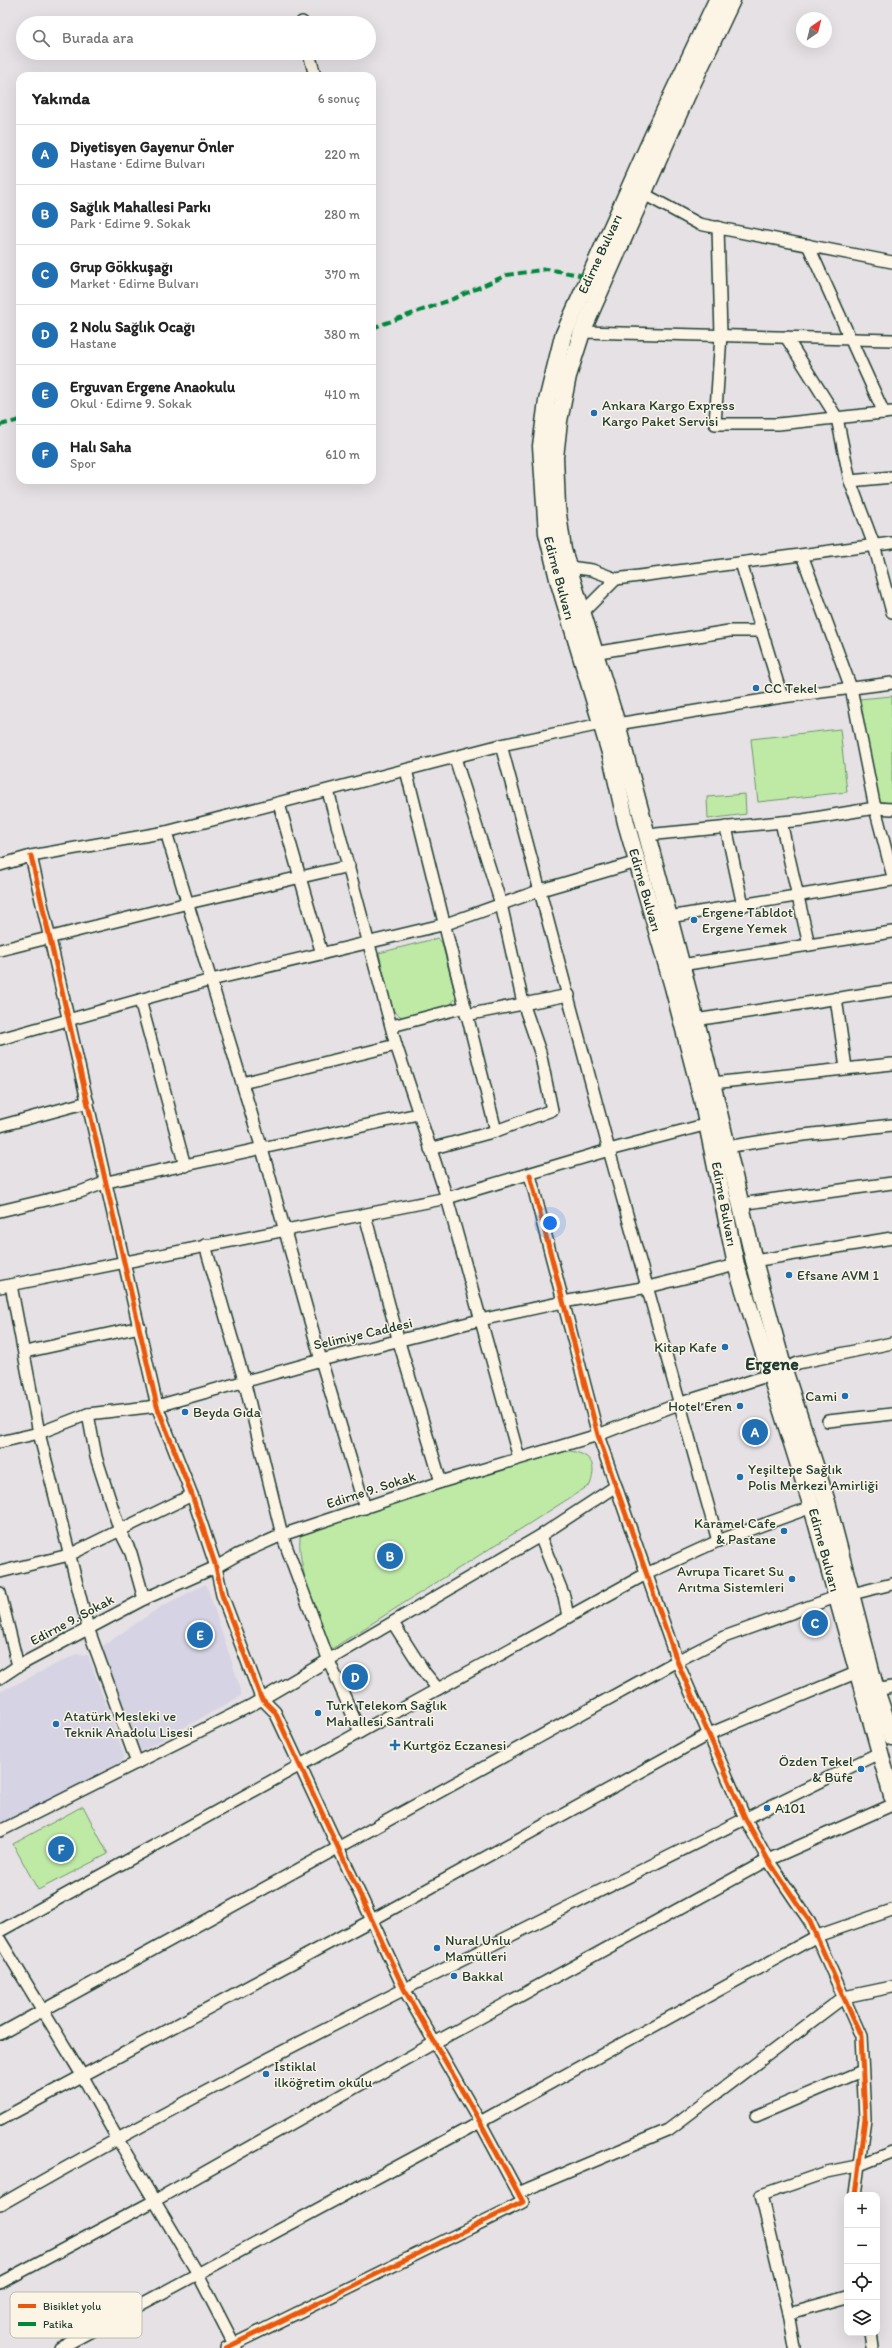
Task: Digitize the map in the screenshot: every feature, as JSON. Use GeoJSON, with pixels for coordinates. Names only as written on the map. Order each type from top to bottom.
{"type":"FeatureCollection","features":[{"type":"Feature","properties":{"kind":"highway","name":"Edirne Bulvarı"},"geometry":{"type":"LineString","coordinates":[[717,0],[574,310],[554,366],[547,401],[541,446],[547,533],[559,583],[609,724],[646,835],[669,917],[712,1083],[754,1261],[777,1372],[836,1597],[892,1796]]}},
{"type":"Feature","properties":{"kind":"highway","name":"Edirne Bulvarı"},"geometry":{"type":"LineString","coordinates":[[732,0],[687,95],[582,332],[568,376],[559,421],[555,457],[556,507],[564,550],[593,653],[637,862],[673,987],[708,1124],[736,1266],[826,1502],[852,1594],[884,1689],[892,1737]]}},
{"type":"Feature","properties":{"kind":"street"},"geometry":{"type":"LineString","coordinates":[[311,60],[314,72]]}},
{"type":"Feature","properties":{"kind":"street"},"geometry":{"type":"LineString","coordinates":[[644,194],[699,224],[891,260]]}},
{"type":"Feature","properties":{"kind":"street"},"geometry":{"type":"LineString","coordinates":[[718,227],[721,335],[715,424],[778,424],[888,412],[849,338],[808,245]]}},
{"type":"Feature","properties":{"kind":"street"},"geometry":{"type":"LineString","coordinates":[[582,332],[892,340]]}},
{"type":"Feature","properties":{"kind":"street"},"geometry":{"type":"LineString","coordinates":[[786,337],[837,418],[850,481],[874,545],[892,612]]}},
{"type":"Feature","properties":{"kind":"street"},"geometry":{"type":"LineString","coordinates":[[850,481],[892,477]]}},
{"type":"Feature","properties":{"kind":"street"},"geometry":{"type":"LineString","coordinates":[[569,567],[592,570],[616,579],[892,543]]}},
{"type":"Feature","properties":{"kind":"street"},"geometry":{"type":"LineString","coordinates":[[802,555],[851,688],[874,808],[892,873]]}},
{"type":"Feature","properties":{"kind":"street"},"geometry":{"type":"LineString","coordinates":[[741,563],[782,697]]}},
{"type":"Feature","properties":{"kind":"street"},"geometry":{"type":"LineString","coordinates":[[582,612],[616,579]]}},
{"type":"Feature","properties":{"kind":"street"},"geometry":{"type":"LineString","coordinates":[[593,653],[728,631],[762,631]]}},
{"type":"Feature","properties":{"kind":"street"},"geometry":{"type":"LineString","coordinates":[[0,864],[31,856],[166,832],[501,746],[609,724],[782,697],[892,683]]}},
{"type":"Feature","properties":{"kind":"street"},"geometry":{"type":"LineString","coordinates":[[501,746],[541,890],[609,1150],[681,1403],[718,1541]]}},
{"type":"Feature","properties":{"kind":"street"},"geometry":{"type":"LineString","coordinates":[[430,1149],[496,1131],[552,1110],[540,1052],[524,1003],[501,904],[455,758]]}},
{"type":"Feature","properties":{"kind":"street"},"geometry":{"type":"LineString","coordinates":[[406,770],[446,924],[496,1131]]}},
{"type":"Feature","properties":{"kind":"street"},"geometry":{"type":"LineString","coordinates":[[328,791],[396,1045],[447,1198],[519,1458]]}},
{"type":"Feature","properties":{"kind":"street"},"geometry":{"type":"LineString","coordinates":[[279,804],[322,954]]}},
{"type":"Feature","properties":{"kind":"street"},"geometry":{"type":"LineString","coordinates":[[646,835],[782,822],[874,808],[892,809]]}},
{"type":"Feature","properties":{"kind":"street"},"geometry":{"type":"LineString","coordinates":[[782,822],[809,945]]}},
{"type":"Feature","properties":{"kind":"street"},"geometry":{"type":"LineString","coordinates":[[726,827],[743,906]]}},
{"type":"Feature","properties":{"kind":"street"},"geometry":{"type":"LineString","coordinates":[[166,832],[262,1149],[320,1360],[366,1508]]}},
{"type":"Feature","properties":{"kind":"street"},"geometry":{"type":"LineString","coordinates":[[0,1940],[82,2075],[117,2138],[197,2272],[232,2346],[523,2202],[480,2122],[404,1989],[298,1766],[275,1712],[261,1698],[222,1595],[216,1567],[192,1495],[157,1406],[107,1182],[31,856]]}},
{"type":"Feature","properties":{"kind":"street"},"geometry":{"type":"LineString","coordinates":[[0,1039],[211,980],[369,944],[446,924],[541,890],[637,862]]}},
{"type":"Feature","properties":{"kind":"street"},"geometry":{"type":"LineString","coordinates":[[0,950],[188,903],[300,879],[349,866]]}},
{"type":"Feature","properties":{"kind":"street"},"geometry":{"type":"LineString","coordinates":[[669,917],[743,906],[799,894],[892,880]]}},
{"type":"Feature","properties":{"kind":"street"},"geometry":{"type":"LineString","coordinates":[[681,965],[892,932]]}},
{"type":"Feature","properties":{"kind":"street"},"geometry":{"type":"LineString","coordinates":[[695,1020],[892,990]]}},
{"type":"Feature","properties":{"kind":"street"},"geometry":{"type":"LineString","coordinates":[[392,1026],[466,1011],[569,995]]}},
{"type":"Feature","properties":{"kind":"street"},"geometry":{"type":"LineString","coordinates":[[836,998],[846,1068]]}},
{"type":"Feature","properties":{"kind":"street"},"geometry":{"type":"LineString","coordinates":[[140,1000],[185,1166]]}},
{"type":"Feature","properties":{"kind":"street"},"geometry":{"type":"LineString","coordinates":[[242,1083],[396,1045]]}},
{"type":"Feature","properties":{"kind":"street"},"geometry":{"type":"LineString","coordinates":[[712,1083],[892,1064]]}},
{"type":"Feature","properties":{"kind":"street"},"geometry":{"type":"LineString","coordinates":[[0,1126],[88,1102]]}},
{"type":"Feature","properties":{"kind":"street"},"geometry":{"type":"LineString","coordinates":[[0,1211],[80,1192],[107,1182],[418,1114]]}},
{"type":"Feature","properties":{"kind":"street"},"geometry":{"type":"LineString","coordinates":[[0,1287],[447,1198],[530,1175],[609,1150],[708,1124]]}},
{"type":"Feature","properties":{"kind":"street"},"geometry":{"type":"LineString","coordinates":[[726,1146],[892,1125]]}},
{"type":"Feature","properties":{"kind":"street"},"geometry":{"type":"LineString","coordinates":[[530,1175],[598,1435],[678,1661],[745,1818],[768,1860],[810,1922],[861,2036],[865,2118],[857,2166],[855,2192]]}},
{"type":"Feature","properties":{"kind":"street"},"geometry":{"type":"LineString","coordinates":[[740,1204],[892,1183]]}},
{"type":"Feature","properties":{"kind":"street"},"geometry":{"type":"LineString","coordinates":[[365,1215],[399,1342],[441,1482]]}},
{"type":"Feature","properties":{"kind":"street"},"geometry":{"type":"LineString","coordinates":[[754,1261],[892,1238]]}},
{"type":"Feature","properties":{"kind":"street"},"geometry":{"type":"LineString","coordinates":[[205,1245],[244,1380],[282,1535],[329,1661],[360,1732]]}},
{"type":"Feature","properties":{"kind":"street","name":"Selimiye Caddesi"},"geometry":{"type":"LineString","coordinates":[[0,1442],[40,1433],[88,1414],[157,1406],[244,1380],[320,1360],[399,1342],[480,1320],[563,1302],[648,1287],[736,1266]]}},
{"type":"Feature","properties":{"kind":"street"},"geometry":{"type":"LineString","coordinates":[[11,1285],[40,1433],[88,1628],[137,1763]]}},
{"type":"Feature","properties":{"kind":"street"},"geometry":{"type":"LineString","coordinates":[[25,1352],[140,1328]]}},
{"type":"Feature","properties":{"kind":"street","name":"Edirne 9. Sokak"},"geometry":{"type":"LineString","coordinates":[[0,1678],[18,1666],[144,1599],[216,1567],[237,1555],[282,1535],[441,1482],[598,1435],[681,1403],[777,1372],[798,1363],[892,1343]]}},
{"type":"Feature","properties":{"kind":"street"},"geometry":{"type":"LineString","coordinates":[[88,1414],[96,1457],[120,1531],[131,1553],[144,1599]]}},
{"type":"Feature","properties":{"kind":"street"},"geometry":{"type":"LineString","coordinates":[[828,1421],[892,1414]]}},
{"type":"Feature","properties":{"kind":"street"},"geometry":{"type":"LineString","coordinates":[[0,1831],[250,1706],[261,1698],[329,1661],[540,1536],[616,1486]]}},
{"type":"Feature","properties":{"kind":"street"},"geometry":{"type":"LineString","coordinates":[[0,1572],[69,1555],[192,1495]]}},
{"type":"Feature","properties":{"kind":"street"},"geometry":{"type":"LineString","coordinates":[[0,1931],[646,1574],[718,1541],[812,1507]]}},
{"type":"Feature","properties":{"kind":"street"},"geometry":{"type":"LineString","coordinates":[[540,1536],[564,1596],[568,1617]]}},
{"type":"Feature","properties":{"kind":"street"},"geometry":{"type":"LineString","coordinates":[[852,1594],[892,1584]]}},
{"type":"Feature","properties":{"kind":"street"},"geometry":{"type":"LineString","coordinates":[[0,1593],[18,1666]]}},
{"type":"Feature","properties":{"kind":"street"},"geometry":{"type":"LineString","coordinates":[[0,2034],[337,1847],[678,1661],[724,1637],[836,1597]]}},
{"type":"Feature","properties":{"kind":"street"},"geometry":{"type":"LineString","coordinates":[[393,1623],[425,1673],[438,1689]]}},
{"type":"Feature","properties":{"kind":"street"},"geometry":{"type":"LineString","coordinates":[[0,2120],[372,1920],[709,1734],[858,1672]]}},
{"type":"Feature","properties":{"kind":"street"},"geometry":{"type":"LineString","coordinates":[[0,2206],[117,2138],[404,1989],[745,1818],[879,1753]]}},
{"type":"Feature","properties":{"kind":"street"},"geometry":{"type":"LineString","coordinates":[[0,2283],[154,2201],[434,2043],[768,1860],[892,1805]]}},
{"type":"Feature","properties":{"kind":"street"},"geometry":{"type":"LineString","coordinates":[[142,2303],[480,2122],[817,1936],[892,1910]]}},
{"type":"Feature","properties":{"kind":"street"},"geometry":{"type":"LineString","coordinates":[[518,2193],[668,2130],[844,1997],[892,1987]]}},
{"type":"Feature","properties":{"kind":"street"},"geometry":{"type":"LineString","coordinates":[[756,2116],[862,2070]]}},
{"type":"Feature","properties":{"kind":"street"},"geometry":{"type":"LineString","coordinates":[[795,2348],[789,2313],[761,2195],[827,2172],[857,2166],[892,2152]]}},
{"type":"Feature","properties":{"kind":"street"},"geometry":{"type":"LineString","coordinates":[[789,2313],[844,2298]]}},
{"type":"Feature","properties":{"kind":"street"},"geometry":{"type":"LineString","coordinates":[[871,2336],[873,2348]]}},
{"type":"Feature","properties":{"kind":"street"},"geometry":{"type":"LineString","coordinates":[[60,2348],[78,2338]]}},
{"type":"Feature","properties":{"kind":"shaded area"},"geometry":{"type":"Polygon","coordinates":[[[206,1584],[241,1690],[241,1696],[136,1754],[100,1648],[162,1606],[206,1584]]]}},
{"type":"Feature","properties":{"kind":"shaded area","name":"Atatürk Mesleki ve Teknik Anadolu Lisesi"},"geometry":{"type":"Polygon","coordinates":[[[77,1654],[88,1655],[124,1755],[122,1761],[0,1827],[0,1692],[77,1654]]]}},
{"type":"Feature","properties":{"kind":"green space"},"geometry":{"type":"Polygon","coordinates":[[[892,696],[892,804],[879,801],[859,699],[892,696]]]}},
{"type":"Feature","properties":{"kind":"green space"},"geometry":{"type":"Polygon","coordinates":[[[840,729],[847,792],[758,802],[751,739],[840,729]]]}},
{"type":"Feature","properties":{"kind":"green space"},"geometry":{"type":"Polygon","coordinates":[[[745,794],[746,814],[708,819],[707,797],[745,794]]]}},
{"type":"Feature","properties":{"kind":"green space"},"geometry":{"type":"Polygon","coordinates":[[[438,938],[442,943],[456,998],[449,1006],[403,1018],[392,1010],[379,953],[438,938]]]}},
{"type":"Feature","properties":{"kind":"green space"},"geometry":{"type":"Polygon","coordinates":[[[564,1450],[579,1453],[589,1459],[593,1469],[590,1485],[330,1650],[314,1607],[304,1574],[301,1559],[301,1531],[564,1450]]]}},
{"type":"Feature","properties":{"kind":"green space"},"geometry":{"type":"Polygon","coordinates":[[[83,1806],[108,1854],[38,1890],[13,1844],[83,1806]]]}},
{"type":"Feature","properties":{"kind":"marked path"},"geometry":{"type":"LineString","coordinates":[[376,327],[453,299],[507,275],[547,269],[590,277]]}},
{"type":"Feature","properties":{"kind":"marked path"},"geometry":{"type":"LineString","coordinates":[[0,425],[16,421]]}},
{"type":"Feature","properties":{"kind":"cycle path"},"geometry":{"type":"LineString","coordinates":[[31,856],[157,1406],[192,1495],[216,1567],[222,1595],[261,1698],[275,1712],[404,1989],[480,2122],[523,2202],[226,2348]]}},
{"type":"Feature","properties":{"kind":"cycle path"},"geometry":{"type":"LineString","coordinates":[[530,1175],[598,1435],[677,1661],[745,1818],[768,1860],[810,1922],[861,2036],[865,2118],[855,2192]]}},
{"type":"Feature","properties":{"kind":"place","name":"Ankara Kargo Express Kargo Paket Servisi"},"geometry":{"type":"Point","coordinates":[594,413]}},
{"type":"Feature","properties":{"kind":"place","name":"CC Tekel"},"geometry":{"type":"Point","coordinates":[756,688]}},
{"type":"Feature","properties":{"kind":"place","name":"Ergene Tabldot Ergene Yemek"},"geometry":{"type":"Point","coordinates":[694,920]}},
{"type":"Feature","properties":{"kind":"place","name":"Efsane AVM 1"},"geometry":{"type":"Point","coordinates":[789,1275]}},
{"type":"Feature","properties":{"kind":"place","name":"Kitap Kafe"},"geometry":{"type":"Point","coordinates":[725,1347]}},
{"type":"Feature","properties":{"kind":"place","name":"Cami"},"geometry":{"type":"Point","coordinates":[845,1396]}},
{"type":"Feature","properties":{"kind":"place","name":"Hotel Eren"},"geometry":{"type":"Point","coordinates":[740,1406]}},
{"type":"Feature","properties":{"kind":"place","name":"Beyda Gıda"},"geometry":{"type":"Point","coordinates":[185,1412]}},
{"type":"Feature","properties":{"kind":"place","name":"Diyetisyen Gayenur Önler"},"geometry":{"type":"Point","coordinates":[755,1432]}},
{"type":"Feature","properties":{"kind":"place","name":"Yeşiltepe Sağlık Polis Merkezi Amirliği"},"geometry":{"type":"Point","coordinates":[740,1477]}},
{"type":"Feature","properties":{"kind":"place","name":"Karamel Cafe & Pastane"},"geometry":{"type":"Point","coordinates":[784,1531]}},
{"type":"Feature","properties":{"kind":"place","name":"Sağlık Mahallesi Parkı"},"geometry":{"type":"Point","coordinates":[390,1556]}},
{"type":"Feature","properties":{"kind":"place","name":"Avrupa Ticaret Su Arıtma Sistemleri"},"geometry":{"type":"Point","coordinates":[792,1579]}},
{"type":"Feature","properties":{"kind":"place","name":"Grup Gökkuşağı"},"geometry":{"type":"Point","coordinates":[815,1623]}},
{"type":"Feature","properties":{"kind":"place","name":"Erguvan Ergene Anaokulu"},"geometry":{"type":"Point","coordinates":[200,1635]}},
{"type":"Feature","properties":{"kind":"place","name":"2 Nolu Sağlık Ocağı"},"geometry":{"type":"Point","coordinates":[355,1677]}},
{"type":"Feature","properties":{"kind":"place","name":"Turk Telekom Sağlık Mahallesi Santrali"},"geometry":{"type":"Point","coordinates":[318,1713]}},
{"type":"Feature","properties":{"kind":"place","name":"Atatürk Mesleki ve Teknik Anadolu Lisesi"},"geometry":{"type":"Point","coordinates":[56,1724]}},
{"type":"Feature","properties":{"kind":"place","name":"Kurtgöz Eczanesi"},"geometry":{"type":"Point","coordinates":[395,1745]}},
{"type":"Feature","properties":{"kind":"place","name":"Özden Tekel & Büfe"},"geometry":{"type":"Point","coordinates":[861,1769]}},
{"type":"Feature","properties":{"kind":"place","name":"A101"},"geometry":{"type":"Point","coordinates":[767,1808]}},
{"type":"Feature","properties":{"kind":"place","name":"Halı Saha"},"geometry":{"type":"Point","coordinates":[61,1849]}},
{"type":"Feature","properties":{"kind":"place","name":"Nural Unlu Mamülleri"},"geometry":{"type":"Point","coordinates":[437,1948]}},
{"type":"Feature","properties":{"kind":"place","name":"Bakkal"},"geometry":{"type":"Point","coordinates":[454,1976]}},
{"type":"Feature","properties":{"kind":"place","name":"Istiklal ilköğretim okulu"},"geometry":{"type":"Point","coordinates":[266,2074]}},
{"type":"Feature","properties":{"kind":"district","name":"Ergene"},"geometry":{"type":"Point","coordinates":[772,1364]}}]}
